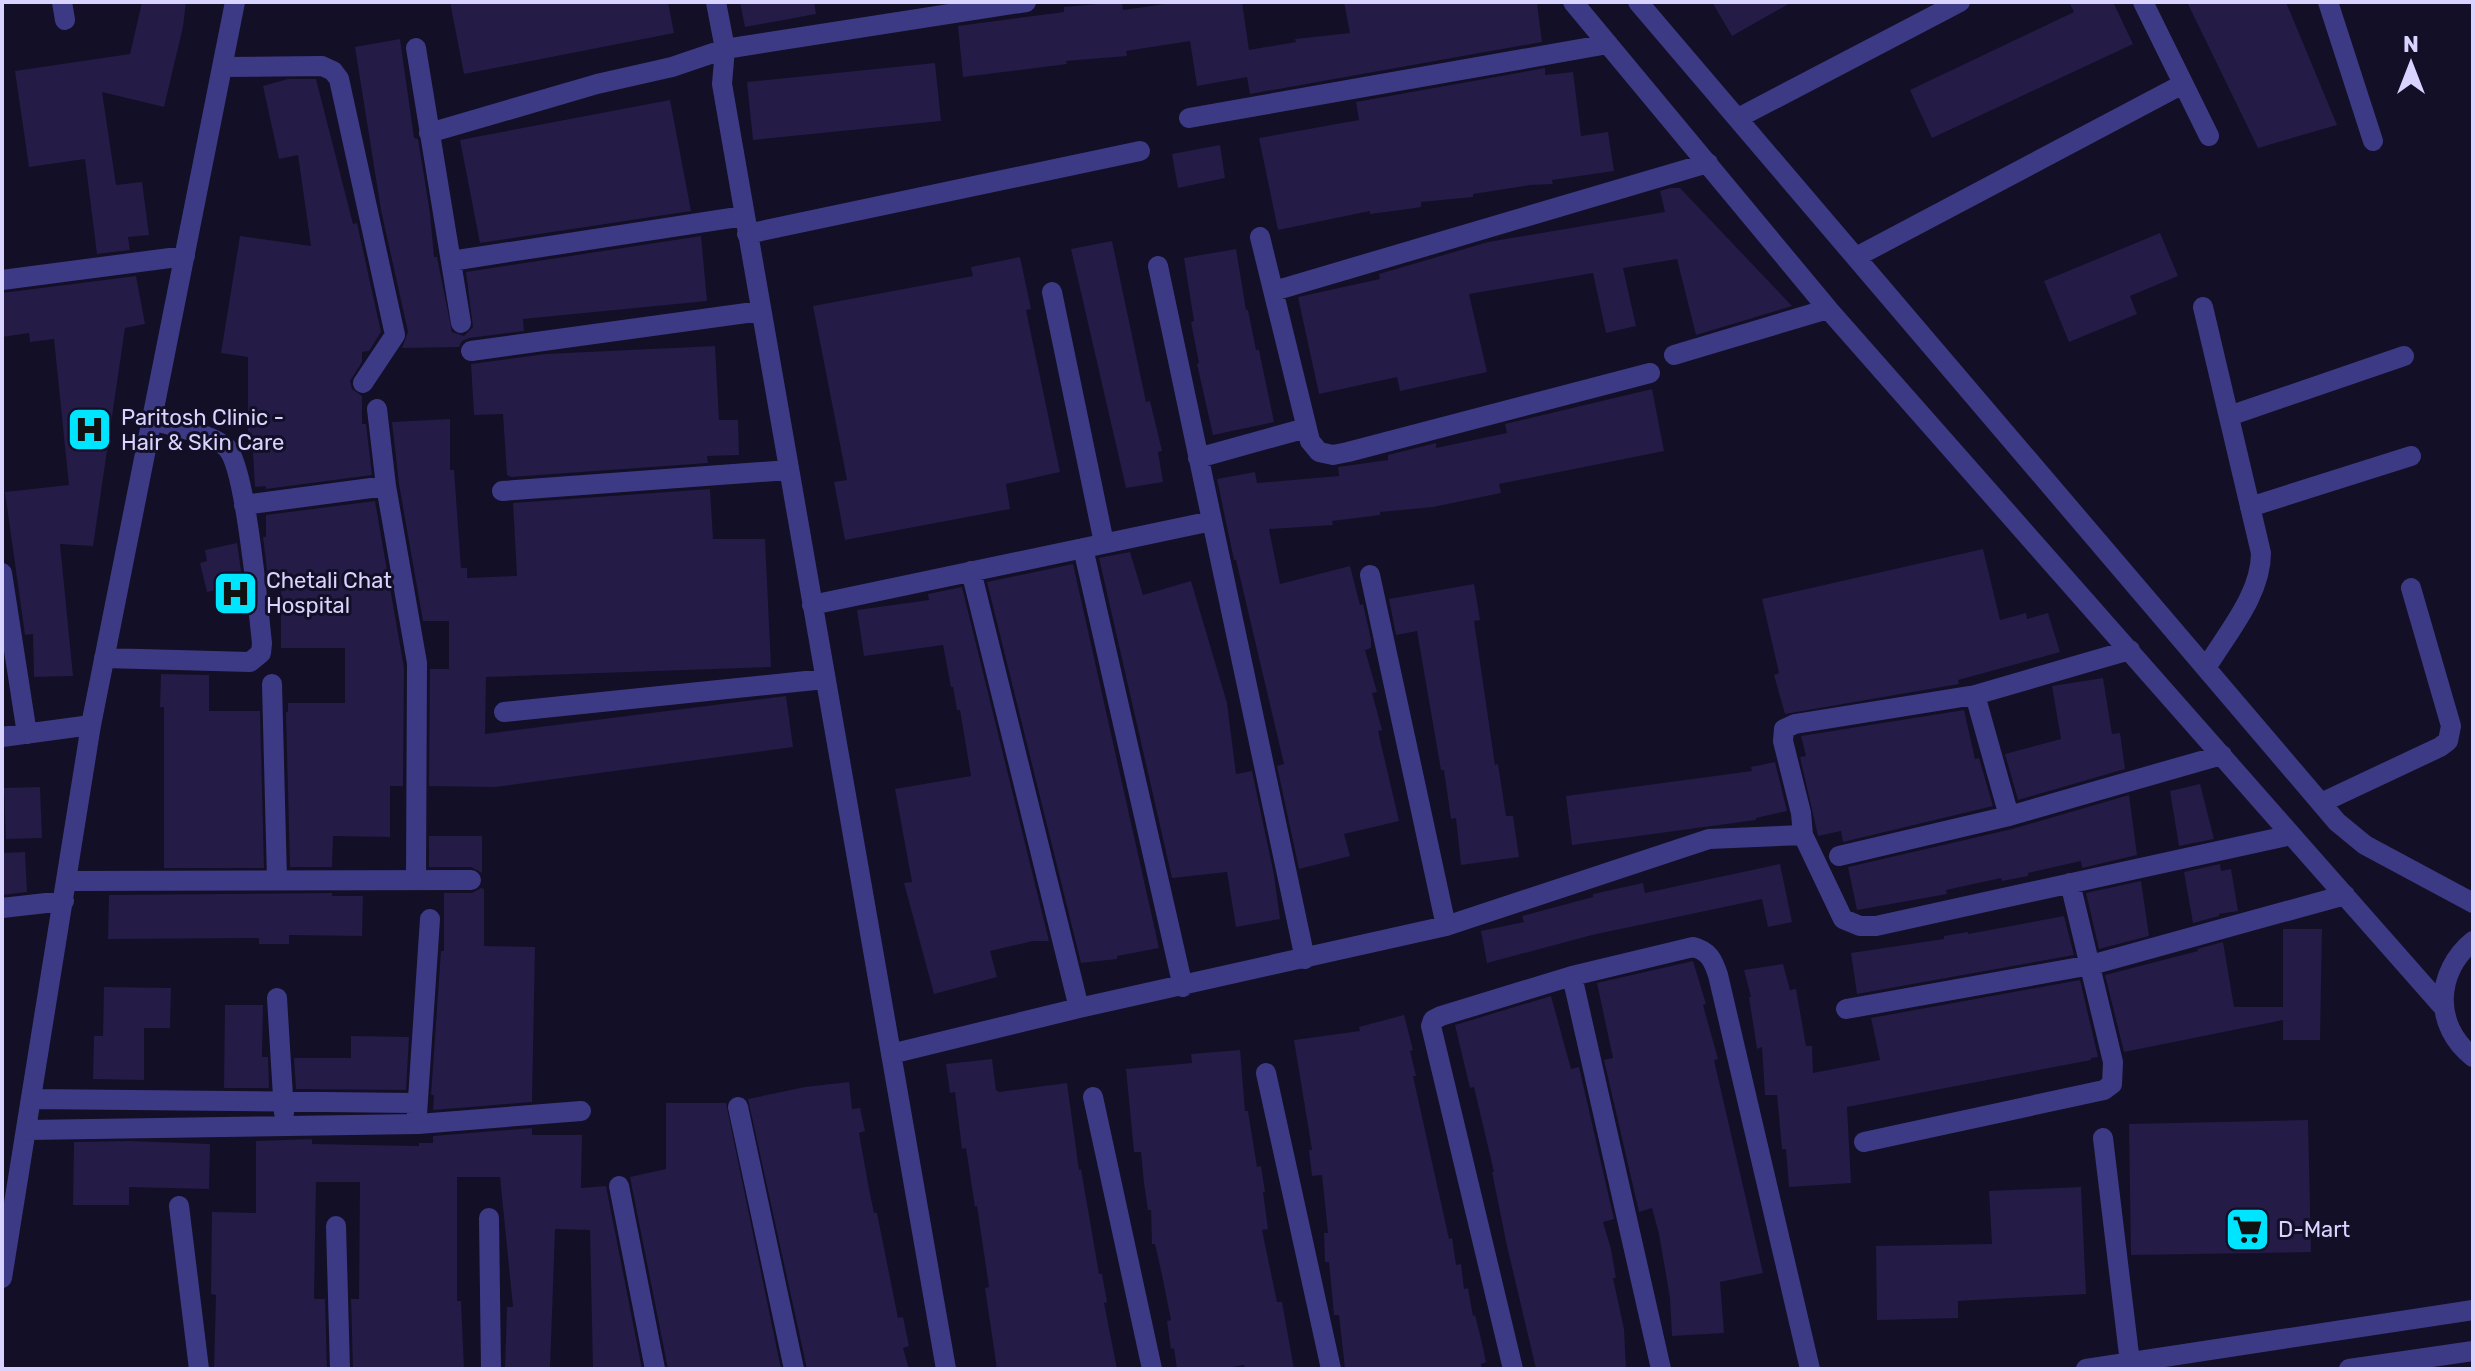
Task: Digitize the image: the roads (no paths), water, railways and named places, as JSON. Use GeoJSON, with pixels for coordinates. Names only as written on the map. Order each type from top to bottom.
{"type":"FeatureCollection","features":[{"type":"Feature","properties":{"kind":"street"},"geometry":{"type":"LineString","coordinates":[[2,1278],[91,725],[235,2]]}},
{"type":"Feature","properties":{"kind":"street"},"geometry":{"type":"LineString","coordinates":[[716,2],[725,49],[722,84],[946,1369]]}},
{"type":"Feature","properties":{"kind":"street"},"geometry":{"type":"LineString","coordinates":[[429,133],[597,84],[672,67],[725,49],[1026,2]]}},
{"type":"Feature","properties":{"kind":"street"},"geometry":{"type":"LineString","coordinates":[[1573,2],[1828,309],[2443,1007]]}},
{"type":"Feature","properties":{"kind":"street"},"geometry":{"type":"LineString","coordinates":[[1638,2],[2337,822],[2365,845],[2473,903]]}},
{"type":"Feature","properties":{"kind":"street"},"geometry":{"type":"LineString","coordinates":[[1738,118],[1960,2]]}},
{"type":"Feature","properties":{"kind":"street"},"geometry":{"type":"LineString","coordinates":[[2143,2],[2209,136]]}},
{"type":"Feature","properties":{"kind":"street"},"geometry":{"type":"LineString","coordinates":[[2328,2],[2373,141]]}},
{"type":"Feature","properties":{"kind":"street"},"geometry":{"type":"LineString","coordinates":[[1189,118],[1608,44]]}},
{"type":"Feature","properties":{"kind":"street"},"geometry":{"type":"LineString","coordinates":[[416,48],[461,323]]}},
{"type":"Feature","properties":{"kind":"street"},"geometry":{"type":"LineString","coordinates":[[222,67],[322,66],[333,71],[339,79],[395,335],[363,383]]}},
{"type":"Feature","properties":{"kind":"street"},"geometry":{"type":"LineString","coordinates":[[1856,257],[2183,84]]}},
{"type":"Feature","properties":{"kind":"street"},"geometry":{"type":"LineString","coordinates":[[451,261],[746,225],[1140,151]]}},
{"type":"Feature","properties":{"kind":"street"},"geometry":{"type":"LineString","coordinates":[[1274,291],[1708,163]]}},
{"type":"Feature","properties":{"kind":"street"},"geometry":{"type":"LineString","coordinates":[[1260,237],[1306,428],[1310,441],[1319,452],[1333,455],[1650,373]]}},
{"type":"Feature","properties":{"kind":"street"},"geometry":{"type":"LineString","coordinates":[[2,280],[185,256]]}},
{"type":"Feature","properties":{"kind":"street"},"geometry":{"type":"LineString","coordinates":[[1158,266],[1305,959]]}},
{"type":"Feature","properties":{"kind":"street"},"geometry":{"type":"LineString","coordinates":[[1052,292],[1104,543]]}},
{"type":"Feature","properties":{"kind":"street"},"geometry":{"type":"LineString","coordinates":[[2203,307],[2261,553],[2261,570],[2254,588],[2206,668]]}},
{"type":"Feature","properties":{"kind":"street"},"geometry":{"type":"LineString","coordinates":[[1674,355],[1828,309]]}},
{"type":"Feature","properties":{"kind":"street"},"geometry":{"type":"LineString","coordinates":[[471,351],[761,311]]}},
{"type":"Feature","properties":{"kind":"street"},"geometry":{"type":"LineString","coordinates":[[2229,416],[2404,356]]}},
{"type":"Feature","properties":{"kind":"street"},"geometry":{"type":"LineString","coordinates":[[377,409],[386,486],[417,663],[416,880]]}},
{"type":"Feature","properties":{"kind":"street"},"geometry":{"type":"LineString","coordinates":[[104,658],[250,662],[261,653],[244,505],[235,463],[217,441],[152,420]]}},
{"type":"Feature","properties":{"kind":"street"},"geometry":{"type":"LineString","coordinates":[[1198,458],[1306,428]]}},
{"type":"Feature","properties":{"kind":"street"},"geometry":{"type":"LineString","coordinates":[[2250,507],[2411,456]]}},
{"type":"Feature","properties":{"kind":"street"},"geometry":{"type":"LineString","coordinates":[[502,491],[789,470]]}},
{"type":"Feature","properties":{"kind":"street"},"geometry":{"type":"LineString","coordinates":[[244,505],[386,486]]}},
{"type":"Feature","properties":{"kind":"street"},"geometry":{"type":"LineString","coordinates":[[812,605],[1212,521]]}},
{"type":"Feature","properties":{"kind":"street"},"geometry":{"type":"LineString","coordinates":[[1083,548],[1183,987]]}},
{"type":"Feature","properties":{"kind":"street"},"geometry":{"type":"LineString","coordinates":[[971,571],[1079,1008]]}},
{"type":"Feature","properties":{"kind":"street"},"geometry":{"type":"LineString","coordinates":[[2,573],[27,734]]}},
{"type":"Feature","properties":{"kind":"street"},"geometry":{"type":"LineString","coordinates":[[1370,575],[1446,926]]}},
{"type":"Feature","properties":{"kind":"street"},"geometry":{"type":"LineString","coordinates":[[2321,803],[2440,747],[2451,734],[2411,588]]}},
{"type":"Feature","properties":{"kind":"street"},"geometry":{"type":"LineString","coordinates":[[2130,650],[1975,695],[1795,724],[1784,729],[1783,741],[1801,813],[1803,835],[1843,919],[1860,926],[1909,920],[2291,835]]}},
{"type":"Feature","properties":{"kind":"street"},"geometry":{"type":"LineString","coordinates":[[504,712],[825,679]]}},
{"type":"Feature","properties":{"kind":"street"},"geometry":{"type":"LineString","coordinates":[[272,684],[277,880]]}},
{"type":"Feature","properties":{"kind":"street"},"geometry":{"type":"LineString","coordinates":[[1975,695],[2009,816]]}},
{"type":"Feature","properties":{"kind":"street"},"geometry":{"type":"LineString","coordinates":[[2,737],[91,725]]}},
{"type":"Feature","properties":{"kind":"street"},"geometry":{"type":"LineString","coordinates":[[1839,856],[2009,816],[2222,755]]}},
{"type":"Feature","properties":{"kind":"street"},"geometry":{"type":"LineString","coordinates":[[891,1054],[1079,1008],[1446,926],[1709,839],[1803,835]]}},
{"type":"Feature","properties":{"kind":"street"},"geometry":{"type":"LineString","coordinates":[[2,908],[65,891],[277,880],[471,880]]}},
{"type":"Feature","properties":{"kind":"street"},"geometry":{"type":"LineString","coordinates":[[1864,1142],[2104,1090],[2112,1084],[2113,1062],[2070,883]]}},
{"type":"Feature","properties":{"kind":"street"},"geometry":{"type":"LineString","coordinates":[[1846,1009],[2091,965],[2345,895]]}},
{"type":"Feature","properties":{"kind":"street"},"geometry":{"type":"LineString","coordinates":[[418,1124],[416,1103],[430,919]]}},
{"type":"Feature","properties":{"kind":"street"},"geometry":{"type":"LineString","coordinates":[[2473,941],[2454,960],[2444,982],[2443,1007],[2449,1029],[2461,1048],[2473,1057]]}},
{"type":"Feature","properties":{"kind":"street"},"geometry":{"type":"LineString","coordinates":[[1513,1369],[1431,1026],[1433,1020],[1572,976],[1693,947],[1704,949],[1713,960],[1810,1369]]}},
{"type":"Feature","properties":{"kind":"street"},"geometry":{"type":"LineString","coordinates":[[1572,976],[1661,1369]]}},
{"type":"Feature","properties":{"kind":"street"},"geometry":{"type":"LineString","coordinates":[[277,998],[285,1124]]}},
{"type":"Feature","properties":{"kind":"street"},"geometry":{"type":"LineString","coordinates":[[1266,1073],[1331,1369]]}},
{"type":"Feature","properties":{"kind":"street"},"geometry":{"type":"LineString","coordinates":[[1093,1097],[1152,1369]]}},
{"type":"Feature","properties":{"kind":"street"},"geometry":{"type":"LineString","coordinates":[[32,1099],[416,1103]]}},
{"type":"Feature","properties":{"kind":"street"},"geometry":{"type":"LineString","coordinates":[[738,1107],[794,1369]]}},
{"type":"Feature","properties":{"kind":"street"},"geometry":{"type":"LineString","coordinates":[[27,1130],[418,1124],[581,1111]]}},
{"type":"Feature","properties":{"kind":"street"},"geometry":{"type":"LineString","coordinates":[[2103,1138],[2130,1363]]}},
{"type":"Feature","properties":{"kind":"street"},"geometry":{"type":"LineString","coordinates":[[619,1186],[655,1369]]}},
{"type":"Feature","properties":{"kind":"street"},"geometry":{"type":"LineString","coordinates":[[179,1206],[199,1369]]}},
{"type":"Feature","properties":{"kind":"street"},"geometry":{"type":"LineString","coordinates":[[489,1218],[491,1369]]}},
{"type":"Feature","properties":{"kind":"street"},"geometry":{"type":"LineString","coordinates":[[336,1226],[340,1369]]}},
{"type":"Feature","properties":{"kind":"street"},"geometry":{"type":"LineString","coordinates":[[2086,1369],[2473,1310]]}},
{"type":"Feature","properties":{"kind":"street"},"geometry":{"type":"LineString","coordinates":[[2349,1369],[2473,1351]]}},
{"type":"Feature","properties":{"kind":"place","name":"Paritosh Clinic - Hair & Skin Care"},"geometry":{"type":"Point","coordinates":[90,430]}},
{"type":"Feature","properties":{"kind":"place","name":"Chetali Chat Hospital"},"geometry":{"type":"Point","coordinates":[235,593]}},
{"type":"Feature","properties":{"kind":"place","name":"D-Mart"},"geometry":{"type":"Point","coordinates":[2247,1229]}}]}
